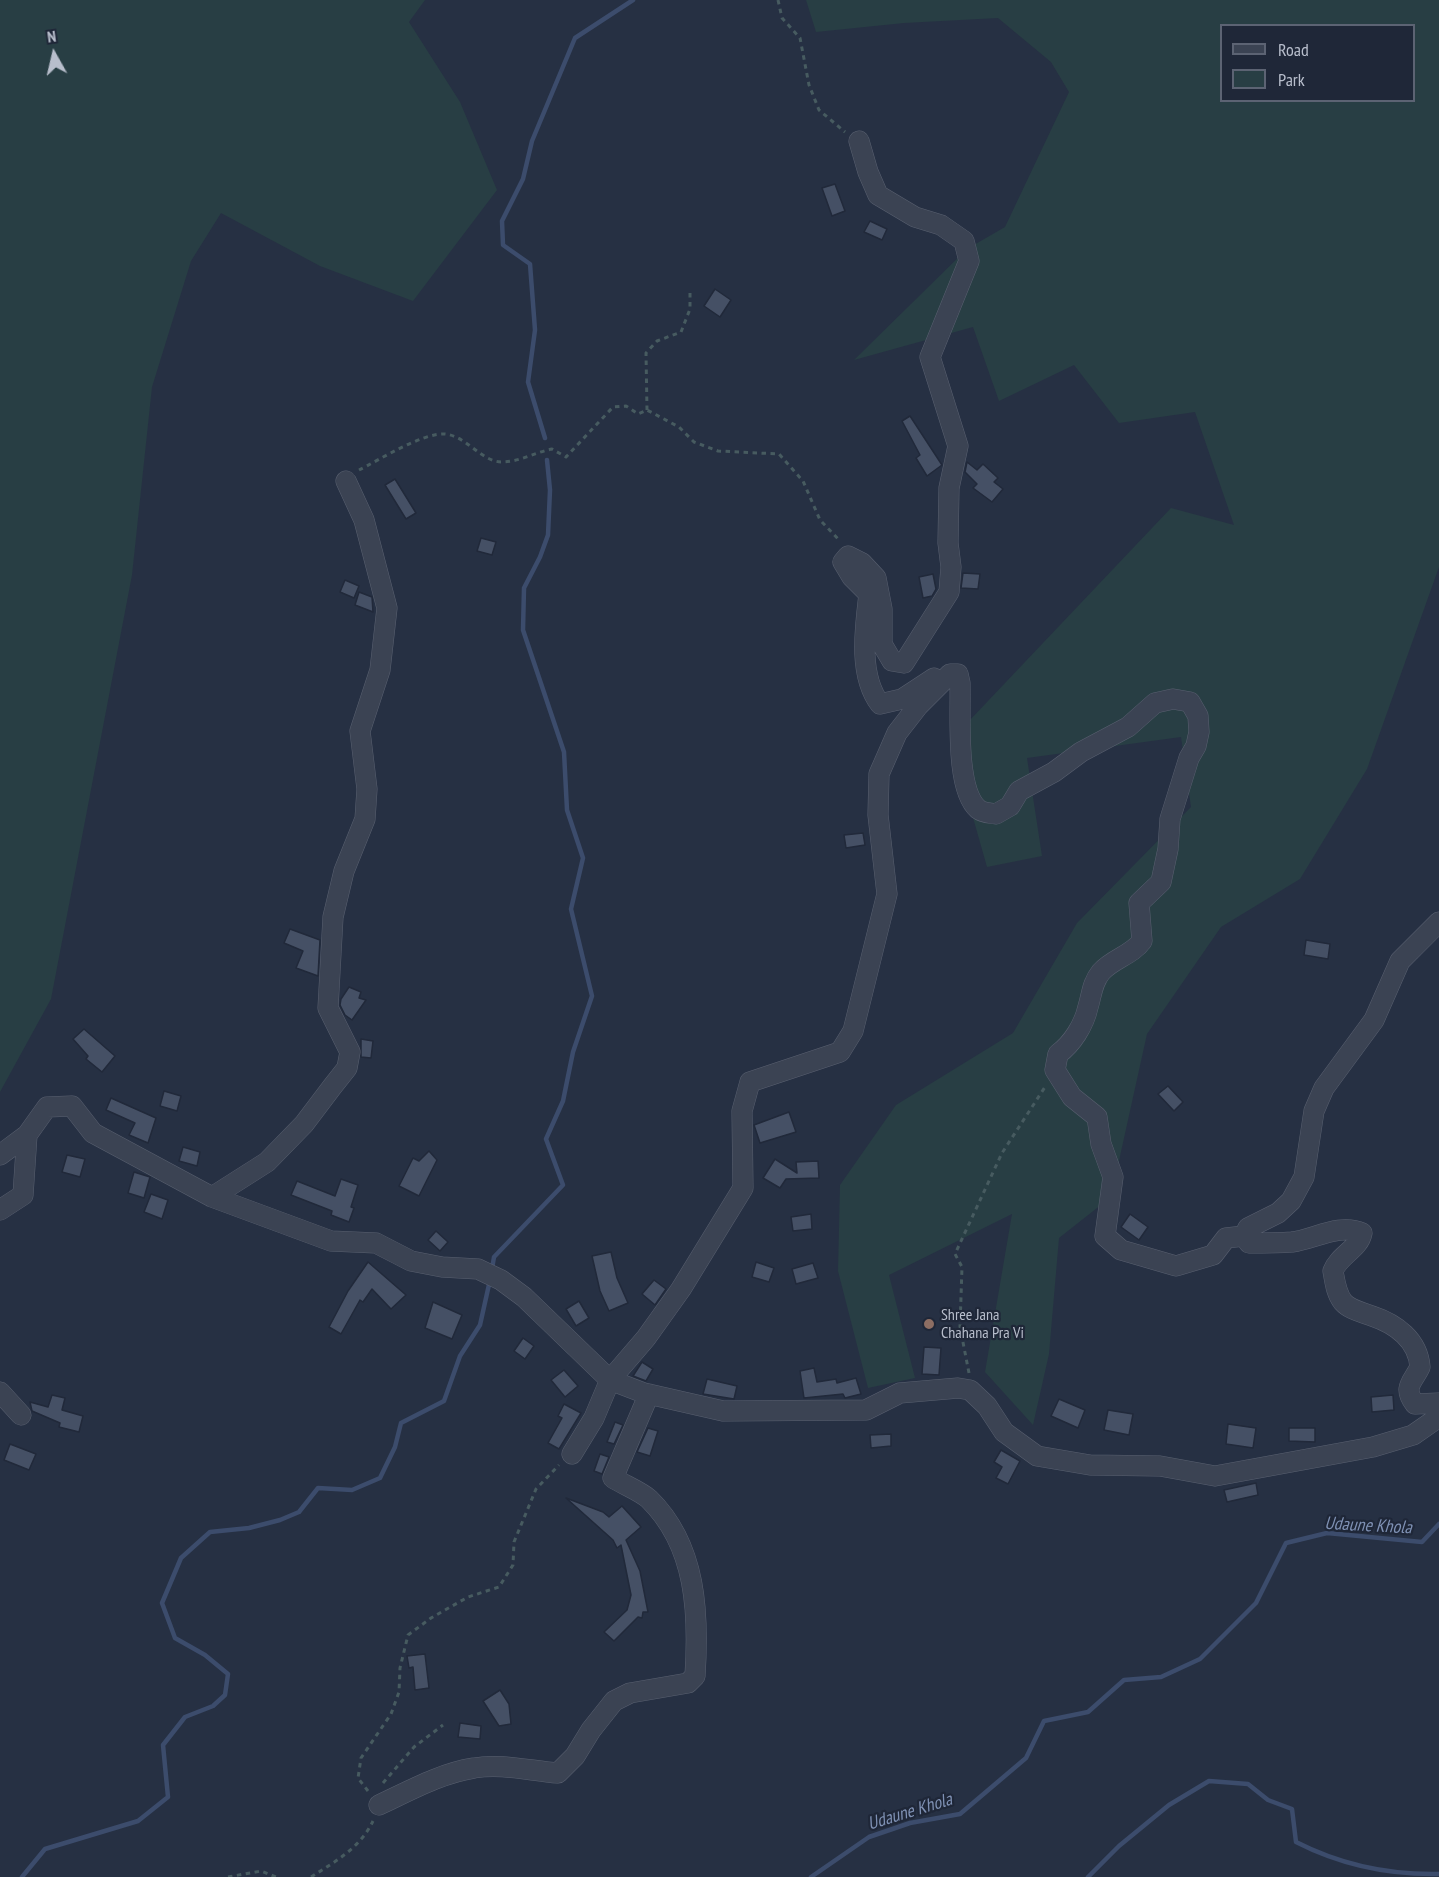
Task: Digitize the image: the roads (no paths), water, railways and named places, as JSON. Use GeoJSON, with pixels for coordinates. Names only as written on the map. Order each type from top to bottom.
{"type":"FeatureCollection","features":[{"type":"Feature","properties":{"kind":"street"},"geometry":{"type":"LineString","coordinates":[[859,141],[878,195],[915,217],[941,225],[964,241],[969,261],[930,357],[958,446],[949,488],[948,543],[951,567],[948,592],[904,663],[892,661],[882,644],[882,609],[876,578],[862,563],[848,556],[843,562],[852,577],[869,594],[865,650],[869,678],[875,697],[880,704],[902,699],[933,678],[945,681]]}},
{"type":"Feature","properties":{"kind":"street"},"geometry":{"type":"LineString","coordinates":[[212,1197],[267,1162],[304,1124],[347,1068],[350,1052],[328,1008],[333,917],[344,871],[365,819],[367,789],[360,731],[380,670],[387,608],[364,520],[346,481]]}},
{"type":"Feature","properties":{"kind":"street"},"geometry":{"type":"LineString","coordinates":[[572,1454],[594,1418],[610,1380],[646,1338],[681,1289],[743,1188],[742,1112],[750,1082],[840,1052],[853,1031],[887,894],[879,815],[879,774],[897,733],[918,706],[950,674],[958,674],[962,721],[961,766],[973,804],[980,812],[996,814],[1010,806],[1019,791],[1054,772],[1081,752],[1128,727],[1155,703],[1173,699],[1190,702],[1198,716],[1199,732],[1196,746],[1170,819],[1168,849],[1161,882],[1139,903],[1142,941],[1137,948],[1122,955],[1101,971],[1091,987],[1088,1009],[1069,1046],[1058,1054],[1055,1070],[1072,1097],[1097,1117],[1101,1144],[1113,1177],[1105,1236],[1121,1250],[1176,1266],[1213,1255],[1226,1238],[1244,1236]]}},
{"type":"Feature","properties":{"kind":"street"},"geometry":{"type":"LineString","coordinates":[[1244,1236],[1248,1228],[1278,1213],[1291,1201],[1304,1177],[1314,1111],[1324,1088],[1374,1020],[1400,961],[1439,922]]}},
{"type":"Feature","properties":{"kind":"street"},"geometry":{"type":"LineString","coordinates":[[0,1155],[27,1135],[47,1107],[72,1106],[93,1133],[212,1197],[331,1241],[376,1243],[411,1261],[442,1268],[478,1269],[501,1280],[554,1325],[610,1380],[649,1394],[723,1411],[840,1412],[866,1410],[900,1393],[958,1388],[970,1390],[987,1406],[1004,1432],[1037,1456],[1090,1466],[1160,1466],[1215,1476],[1373,1447],[1413,1435],[1439,1417]]}},
{"type":"Feature","properties":{"kind":"street"},"geometry":{"type":"LineString","coordinates":[[0,1210],[23,1195],[27,1135]]}},
{"type":"Feature","properties":{"kind":"street"},"geometry":{"type":"LineString","coordinates":[[1244,1236],[1249,1243],[1258,1243],[1293,1242],[1354,1229],[1362,1233],[1360,1241],[1342,1257],[1333,1271],[1339,1295],[1351,1309],[1384,1322],[1413,1342],[1420,1367],[1410,1380],[1407,1389],[1410,1397],[1415,1404],[1439,1403]]}},
{"type":"Feature","properties":{"kind":"street"},"geometry":{"type":"LineString","coordinates":[[0,1392],[21,1415]]}},
{"type":"Feature","properties":{"kind":"street"},"geometry":{"type":"LineString","coordinates":[[379,1805],[452,1774],[476,1767],[506,1767],[558,1773],[575,1756],[591,1730],[614,1701],[630,1694],[688,1683],[694,1676],[697,1613],[692,1575],[665,1519],[647,1497],[613,1478],[649,1394]]}},
{"type":"Feature","properties":{"kind":"waterway"},"geometry":{"type":"LineString","coordinates":[[545,438],[528,382],[535,330],[530,264],[503,245],[502,221],[523,179],[532,141],[575,38],[633,0]]}},
{"type":"Feature","properties":{"kind":"waterway"},"geometry":{"type":"LineString","coordinates":[[492,1269],[494,1257],[563,1185],[546,1139],[563,1101],[573,1052],[592,996],[571,909],[583,858],[567,810],[564,752],[523,630],[524,588],[548,535],[550,490],[547,460]]}},
{"type":"Feature","properties":{"kind":"waterway"},"geometry":{"type":"LineString","coordinates":[[22,1877],[45,1849],[138,1821],[168,1797],[163,1745],[185,1717],[213,1706],[225,1695],[228,1674],[205,1655],[175,1638],[162,1603],[181,1558],[210,1532],[249,1528],[280,1520],[299,1512],[318,1488],[352,1490],[380,1478],[395,1447],[401,1423],[444,1401],[460,1356],[480,1325],[490,1280]]}},
{"type":"Feature","properties":{"kind":"waterway","name":"Udaune Khola"},"geometry":{"type":"LineString","coordinates":[[811,1877],[869,1837],[910,1823],[960,1814],[1026,1758],[1044,1721],[1088,1712],[1124,1680],[1161,1677],[1200,1659],[1256,1603],[1286,1543],[1327,1533],[1422,1542],[1439,1524]]}},
{"type":"Feature","properties":{"kind":"waterway"},"geometry":{"type":"LineString","coordinates":[[1088,1877],[1119,1846],[1169,1805],[1209,1781],[1248,1784],[1268,1800],[1292,1809],[1296,1842],[1330,1857],[1365,1867],[1401,1873],[1439,1874]]}},
{"type":"Feature","properties":{"kind":"place","name":"Shree Jana Chahana Pra Vi"},"geometry":{"type":"Point","coordinates":[929,1324]}}]}
